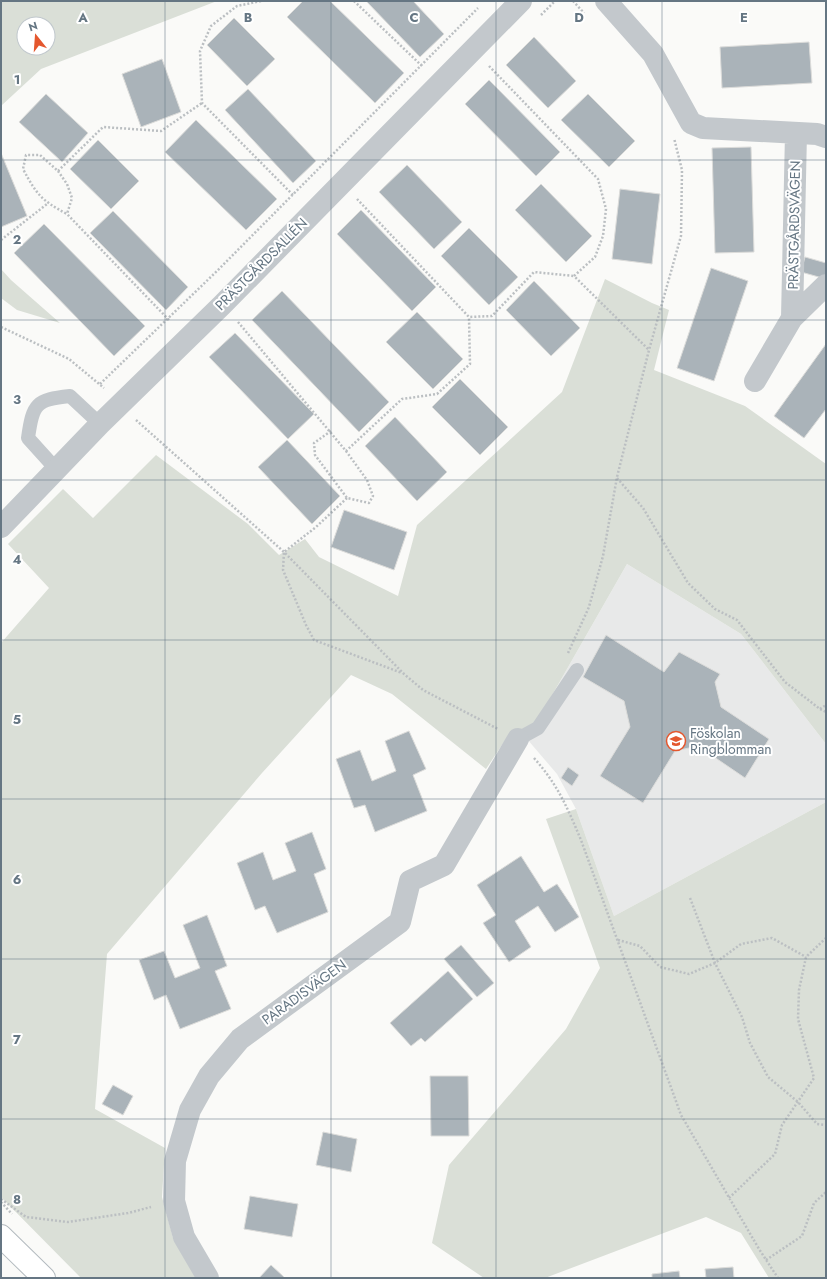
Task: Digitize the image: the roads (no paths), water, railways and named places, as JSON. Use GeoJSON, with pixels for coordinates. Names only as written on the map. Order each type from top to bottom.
{"type":"FeatureCollection","features":[{"type":"Feature","properties":{"kind":"street","name":"PRÄSTGÅRDSALLÉN"},"geometry":{"type":"LineString","coordinates":[[1,527],[100,424],[222,305],[521,1]]}},
{"type":"Feature","properties":{"kind":"street"},"geometry":{"type":"LineString","coordinates":[[606,1],[652,54],[691,123],[703,128],[817,134],[826,137]]}},
{"type":"Feature","properties":{"kind":"street","name":"PRÄSTGÅRDSVÄGEN"},"geometry":{"type":"LineString","coordinates":[[792,318],[796,133]]}},
{"type":"Feature","properties":{"kind":"street","name":"PRÄSTGÅRDSVÄGEN"},"geometry":{"type":"LineString","coordinates":[[755,381],[792,318],[826,285]]}},
{"type":"Feature","properties":{"kind":"street","name":"PARADISVÄGEN"},"geometry":{"type":"LineString","coordinates":[[208,1278],[184,1237],[174,1201],[175,1161],[190,1110],[209,1076],[240,1039],[400,922],[410,881],[444,865],[518,739]]}},
{"type":"Feature","properties":{"kind":"street"},"geometry":{"type":"LineString","coordinates":[[1,1236],[44,1278]]}},
{"type":"Feature","properties":{"kind":"lane"},"geometry":{"type":"LineString","coordinates":[[56,469],[28,438],[31,414],[46,399],[70,396],[100,424]]}},
{"type":"Feature","properties":{"kind":"lane"},"geometry":{"type":"LineString","coordinates":[[518,739],[538,728],[577,670]]}},
{"type":"Feature","properties":{"kind":"place","name":"Föskolan Ringblomman"},"geometry":{"type":"Point","coordinates":[676,741]}}]}
